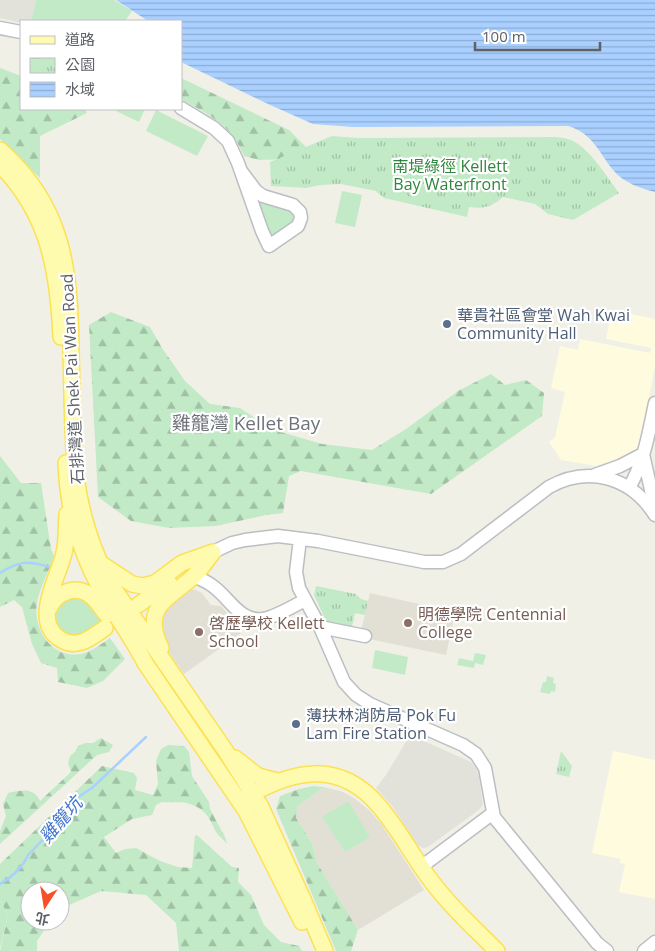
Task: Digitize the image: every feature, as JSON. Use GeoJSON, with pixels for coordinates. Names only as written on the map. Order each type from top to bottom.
{"type":"FeatureCollection","features":[{"type":"Feature","properties":{"kind":"main road","name":"石排灣道 Shek Pai Wan Road"},"geometry":{"type":"LineString","coordinates":[[0,150],[14,162],[30,181],[43,203],[59,239],[65,260],[70,306],[75,465],[82,508],[90,538],[112,586],[225,750]]}},
{"type":"Feature","properties":{"kind":"main road","name":"石排灣道 Shek Pai Wan Road"},"geometry":{"type":"LineString","coordinates":[[0,165],[19,186],[32,205],[46,237],[54,263],[60,307],[69,501],[75,530],[90,568],[101,589],[132,638],[145,663],[186,723],[246,797]]}},
{"type":"Feature","properties":{"kind":"main road"},"geometry":{"type":"LineString","coordinates":[[69,501],[65,551],[48,601],[47,615],[49,627],[61,641],[74,644],[86,641],[105,628]]}},
{"type":"Feature","properties":{"kind":"main road"},"geometry":{"type":"LineString","coordinates":[[100,563],[132,584],[143,586],[155,583],[182,563],[214,552]]}},
{"type":"Feature","properties":{"kind":"main road"},"geometry":{"type":"LineString","coordinates":[[165,664],[164,654],[156,638],[154,618],[160,604],[177,588],[194,576],[214,552]]}},
{"type":"Feature","properties":{"kind":"main road"},"geometry":{"type":"LineString","coordinates":[[138,605],[214,552]]}},
{"type":"Feature","properties":{"kind":"main road"},"geometry":{"type":"LineString","coordinates":[[47,615],[50,604],[57,596],[70,590],[87,593],[127,644],[145,663]]}},
{"type":"Feature","properties":{"kind":"main road"},"geometry":{"type":"LineString","coordinates":[[225,750],[258,776],[277,782]]}},
{"type":"Feature","properties":{"kind":"main road"},"geometry":{"type":"LineString","coordinates":[[225,750],[246,797],[252,822],[315,951]]}},
{"type":"Feature","properties":{"kind":"main road"},"geometry":{"type":"LineString","coordinates":[[246,797],[277,782],[308,773],[328,774],[349,782],[364,791],[379,806],[444,899],[497,951]]}},
{"type":"Feature","properties":{"kind":"main road"},"geometry":{"type":"LineString","coordinates":[[246,797],[266,817],[325,951]]}},
{"type":"Feature","properties":{"kind":"street"},"geometry":{"type":"LineString","coordinates":[[0,28],[20,32]]}},
{"type":"Feature","properties":{"kind":"street"},"geometry":{"type":"LineString","coordinates":[[182,109],[222,134],[228,141],[269,246],[298,226],[301,218],[300,212],[293,205],[263,196],[256,191],[240,171]]}},
{"type":"Feature","properties":{"kind":"street"},"geometry":{"type":"LineString","coordinates":[[629,488],[635,478],[643,454],[655,404]]}},
{"type":"Feature","properties":{"kind":"street"},"geometry":{"type":"LineString","coordinates":[[214,552],[232,543],[278,536],[424,562],[443,562],[461,554],[548,487],[565,480],[593,476],[620,466],[643,454]]}},
{"type":"Feature","properties":{"kind":"street"},"geometry":{"type":"LineString","coordinates":[[643,454],[655,508]]}},
{"type":"Feature","properties":{"kind":"street"},"geometry":{"type":"LineString","coordinates":[[593,476],[611,478],[629,488],[655,515]]}},
{"type":"Feature","properties":{"kind":"street"},"geometry":{"type":"LineString","coordinates":[[300,539],[296,572],[298,588],[320,627],[344,682],[356,695],[370,704],[463,745],[476,754],[487,774],[493,813],[508,835],[605,951]]}},
{"type":"Feature","properties":{"kind":"street"},"geometry":{"type":"LineString","coordinates":[[194,576],[214,587],[243,616],[251,619],[264,619],[305,600]]}},
{"type":"Feature","properties":{"kind":"street"},"geometry":{"type":"LineString","coordinates":[[320,627],[365,636]]}},
{"type":"Feature","properties":{"kind":"street"},"geometry":{"type":"LineString","coordinates":[[421,867],[493,813]]}},
{"type":"Feature","properties":{"kind":"street"},"geometry":{"type":"LineString","coordinates":[[644,951],[655,942]]}},
{"type":"Feature","properties":{"kind":"shaded area"},"geometry":{"type":"Polygon","coordinates":[[[0,0],[36,0],[31,20],[20,20],[20,23],[0,18],[0,0]]]}},
{"type":"Feature","properties":{"kind":"shaded area"},"geometry":{"type":"Polygon","coordinates":[[[612,310],[655,319],[655,366],[640,444],[634,453],[596,466],[561,460],[549,442],[555,437],[565,392],[551,388],[560,346],[578,350],[580,339],[650,353],[651,348],[606,339],[612,310]]]}},
{"type":"Feature","properties":{"kind":"shaded area","name":"啓歷學校 Kellett School"},"geometry":{"type":"Polygon","coordinates":[[[186,589],[202,593],[211,605],[221,606],[241,630],[240,634],[184,674],[163,644],[159,620],[164,610],[186,589]]]}},
{"type":"Feature","properties":{"kind":"shaded area","name":"明德學院 Centennial College"},"geometry":{"type":"Polygon","coordinates":[[[370,593],[455,612],[446,655],[369,639],[361,631],[370,593]]]}},
{"type":"Feature","properties":{"kind":"shaded area"},"geometry":{"type":"Polygon","coordinates":[[[410,735],[471,762],[476,768],[479,777],[483,804],[480,809],[428,847],[423,848],[417,845],[393,807],[376,788],[410,735]]]}},
{"type":"Feature","properties":{"kind":"shaded area"},"geometry":{"type":"Polygon","coordinates":[[[613,751],[655,760],[655,899],[619,892],[625,864],[620,863],[620,859],[592,853],[613,751]]]}},
{"type":"Feature","properties":{"kind":"shaded area"},"geometry":{"type":"Polygon","coordinates":[[[324,787],[343,792],[370,811],[382,825],[424,890],[358,930],[317,863],[312,843],[296,818],[298,806],[324,787]]]}},
{"type":"Feature","properties":{"kind":"green space"},"geometry":{"type":"Polygon","coordinates":[[[36,0],[114,0],[132,11],[126,20],[31,20],[36,0]]]}},
{"type":"Feature","properties":{"kind":"green space"},"geometry":{"type":"Polygon","coordinates":[[[0,68],[20,76],[20,110],[86,110],[87,113],[40,136],[40,178],[0,139],[0,68]]]}},
{"type":"Feature","properties":{"kind":"green space"},"geometry":{"type":"Polygon","coordinates":[[[182,78],[289,130],[308,149],[291,159],[259,160],[244,156],[233,136],[210,116],[182,100],[182,78]]]}},
{"type":"Feature","properties":{"kind":"green space"},"geometry":{"type":"Polygon","coordinates":[[[116,110],[145,110],[139,122],[116,110]]]}},
{"type":"Feature","properties":{"kind":"green space"},"geometry":{"type":"Polygon","coordinates":[[[156,110],[208,136],[197,156],[146,131],[156,110]]]}},
{"type":"Feature","properties":{"kind":"green space","name":"南堤綠徑 Kellett Bay Waterfront"},"geometry":{"type":"Polygon","coordinates":[[[332,136],[359,138],[566,138],[581,146],[587,152],[619,193],[573,220],[548,214],[535,204],[503,197],[488,206],[479,208],[469,207],[467,217],[384,198],[376,191],[341,184],[306,188],[271,186],[270,162],[332,136]]]}},
{"type":"Feature","properties":{"kind":"green space"},"geometry":{"type":"Polygon","coordinates":[[[342,191],[362,195],[355,227],[335,223],[342,191]]]}},
{"type":"Feature","properties":{"kind":"green space"},"geometry":{"type":"Polygon","coordinates":[[[255,201],[287,208],[294,214],[293,223],[275,235],[269,234],[255,201]]]}},
{"type":"Feature","properties":{"kind":"green space"},"geometry":{"type":"Polygon","coordinates":[[[111,312],[150,327],[185,381],[210,404],[240,408],[271,429],[322,444],[372,450],[406,429],[458,391],[491,374],[505,385],[526,380],[544,393],[542,416],[431,494],[301,471],[289,476],[283,513],[216,526],[169,528],[131,521],[98,497],[89,325],[111,312]]]}},
{"type":"Feature","properties":{"kind":"green space"},"geometry":{"type":"Polygon","coordinates":[[[0,456],[21,483],[41,483],[51,549],[54,556],[37,603],[36,614],[42,634],[48,643],[56,649],[76,655],[90,651],[110,638],[125,659],[103,681],[87,688],[58,682],[57,668],[41,663],[32,644],[22,607],[14,600],[0,607],[0,456]]]}},
{"type":"Feature","properties":{"kind":"green space"},"geometry":{"type":"Polygon","coordinates":[[[316,586],[356,594],[361,599],[368,601],[365,615],[355,613],[352,627],[326,621],[314,595],[316,586]]]}},
{"type":"Feature","properties":{"kind":"green space"},"geometry":{"type":"Polygon","coordinates":[[[80,595],[107,622],[73,640],[55,627],[54,613],[60,601],[80,595]]]}},
{"type":"Feature","properties":{"kind":"green space"},"geometry":{"type":"Polygon","coordinates":[[[375,650],[408,657],[405,675],[372,668],[375,650]]]}},
{"type":"Feature","properties":{"kind":"green space"},"geometry":{"type":"Polygon","coordinates":[[[475,653],[486,655],[483,665],[475,663],[474,668],[457,665],[459,658],[473,661],[475,653]]]}},
{"type":"Feature","properties":{"kind":"green space"},"geometry":{"type":"Polygon","coordinates":[[[547,676],[554,678],[553,683],[556,684],[555,692],[551,691],[550,694],[540,692],[547,676]]]}},
{"type":"Feature","properties":{"kind":"green space"},"geometry":{"type":"Polygon","coordinates":[[[101,738],[113,745],[109,752],[97,755],[0,844],[0,831],[6,816],[3,804],[8,793],[31,792],[40,801],[71,772],[68,763],[70,756],[78,746],[85,743],[93,743],[101,738]]]}},
{"type":"Feature","properties":{"kind":"green space"},"geometry":{"type":"Polygon","coordinates":[[[168,745],[184,746],[189,752],[192,776],[209,802],[210,809],[227,844],[216,832],[202,810],[190,804],[180,802],[162,802],[156,805],[152,815],[132,819],[104,837],[116,853],[125,849],[136,848],[160,861],[178,867],[192,868],[195,835],[198,836],[232,867],[239,868],[238,882],[251,895],[264,925],[281,942],[299,946],[302,951],[179,951],[176,923],[146,895],[101,891],[70,905],[70,881],[20,881],[20,931],[44,931],[37,941],[37,951],[0,951],[8,915],[0,900],[0,864],[102,766],[134,773],[137,778],[135,790],[153,795],[158,784],[156,761],[161,749],[168,745]]]}},
{"type":"Feature","properties":{"kind":"green space"},"geometry":{"type":"Polygon","coordinates":[[[561,751],[572,766],[569,777],[556,774],[561,751]]]}},
{"type":"Feature","properties":{"kind":"green space"},"geometry":{"type":"Polygon","coordinates":[[[313,786],[324,787],[298,806],[296,818],[312,843],[317,863],[358,930],[351,951],[336,951],[276,809],[280,796],[313,786]]]}},
{"type":"Feature","properties":{"kind":"green space"},"geometry":{"type":"Polygon","coordinates":[[[348,801],[370,837],[345,852],[322,817],[348,801]]]}},
{"type":"Feature","properties":{"kind":"green space"},"geometry":{"type":"Polygon","coordinates":[[[0,900],[8,915],[0,948],[0,900]]]}},
{"type":"Feature","properties":{"kind":"water"},"geometry":{"type":"Polygon","coordinates":[[[116,0],[655,0],[655,192],[638,187],[623,179],[614,171],[590,139],[577,129],[568,126],[353,127],[313,124],[182,62],[182,20],[146,20],[116,0]]]}},
{"type":"Feature","properties":{"kind":"waterway"},"geometry":{"type":"LineString","coordinates":[[0,573],[24,563],[50,567]]}},
{"type":"Feature","properties":{"kind":"waterway","name":"雞籠坑"},"geometry":{"type":"LineString","coordinates":[[0,884],[16,872],[28,855],[63,819],[72,801],[92,788],[146,737]]}},
{"type":"Feature","properties":{"kind":"place","name":"華貴社區會堂 Wah Kwai Community Hall"},"geometry":{"type":"Point","coordinates":[447,324]}},
{"type":"Feature","properties":{"kind":"place","name":"明德學院 Centennial College"},"geometry":{"type":"Point","coordinates":[408,623]}},
{"type":"Feature","properties":{"kind":"place","name":"啓歷學校 Kellett School"},"geometry":{"type":"Point","coordinates":[199,632]}},
{"type":"Feature","properties":{"kind":"place","name":"薄扶林消防局 Pok Fu Lam Fire Station"},"geometry":{"type":"Point","coordinates":[296,724]}},
{"type":"Feature","properties":{"kind":"district","name":"雞籠灣 Kellet Bay"},"geometry":{"type":"Point","coordinates":[246,423]}}]}
